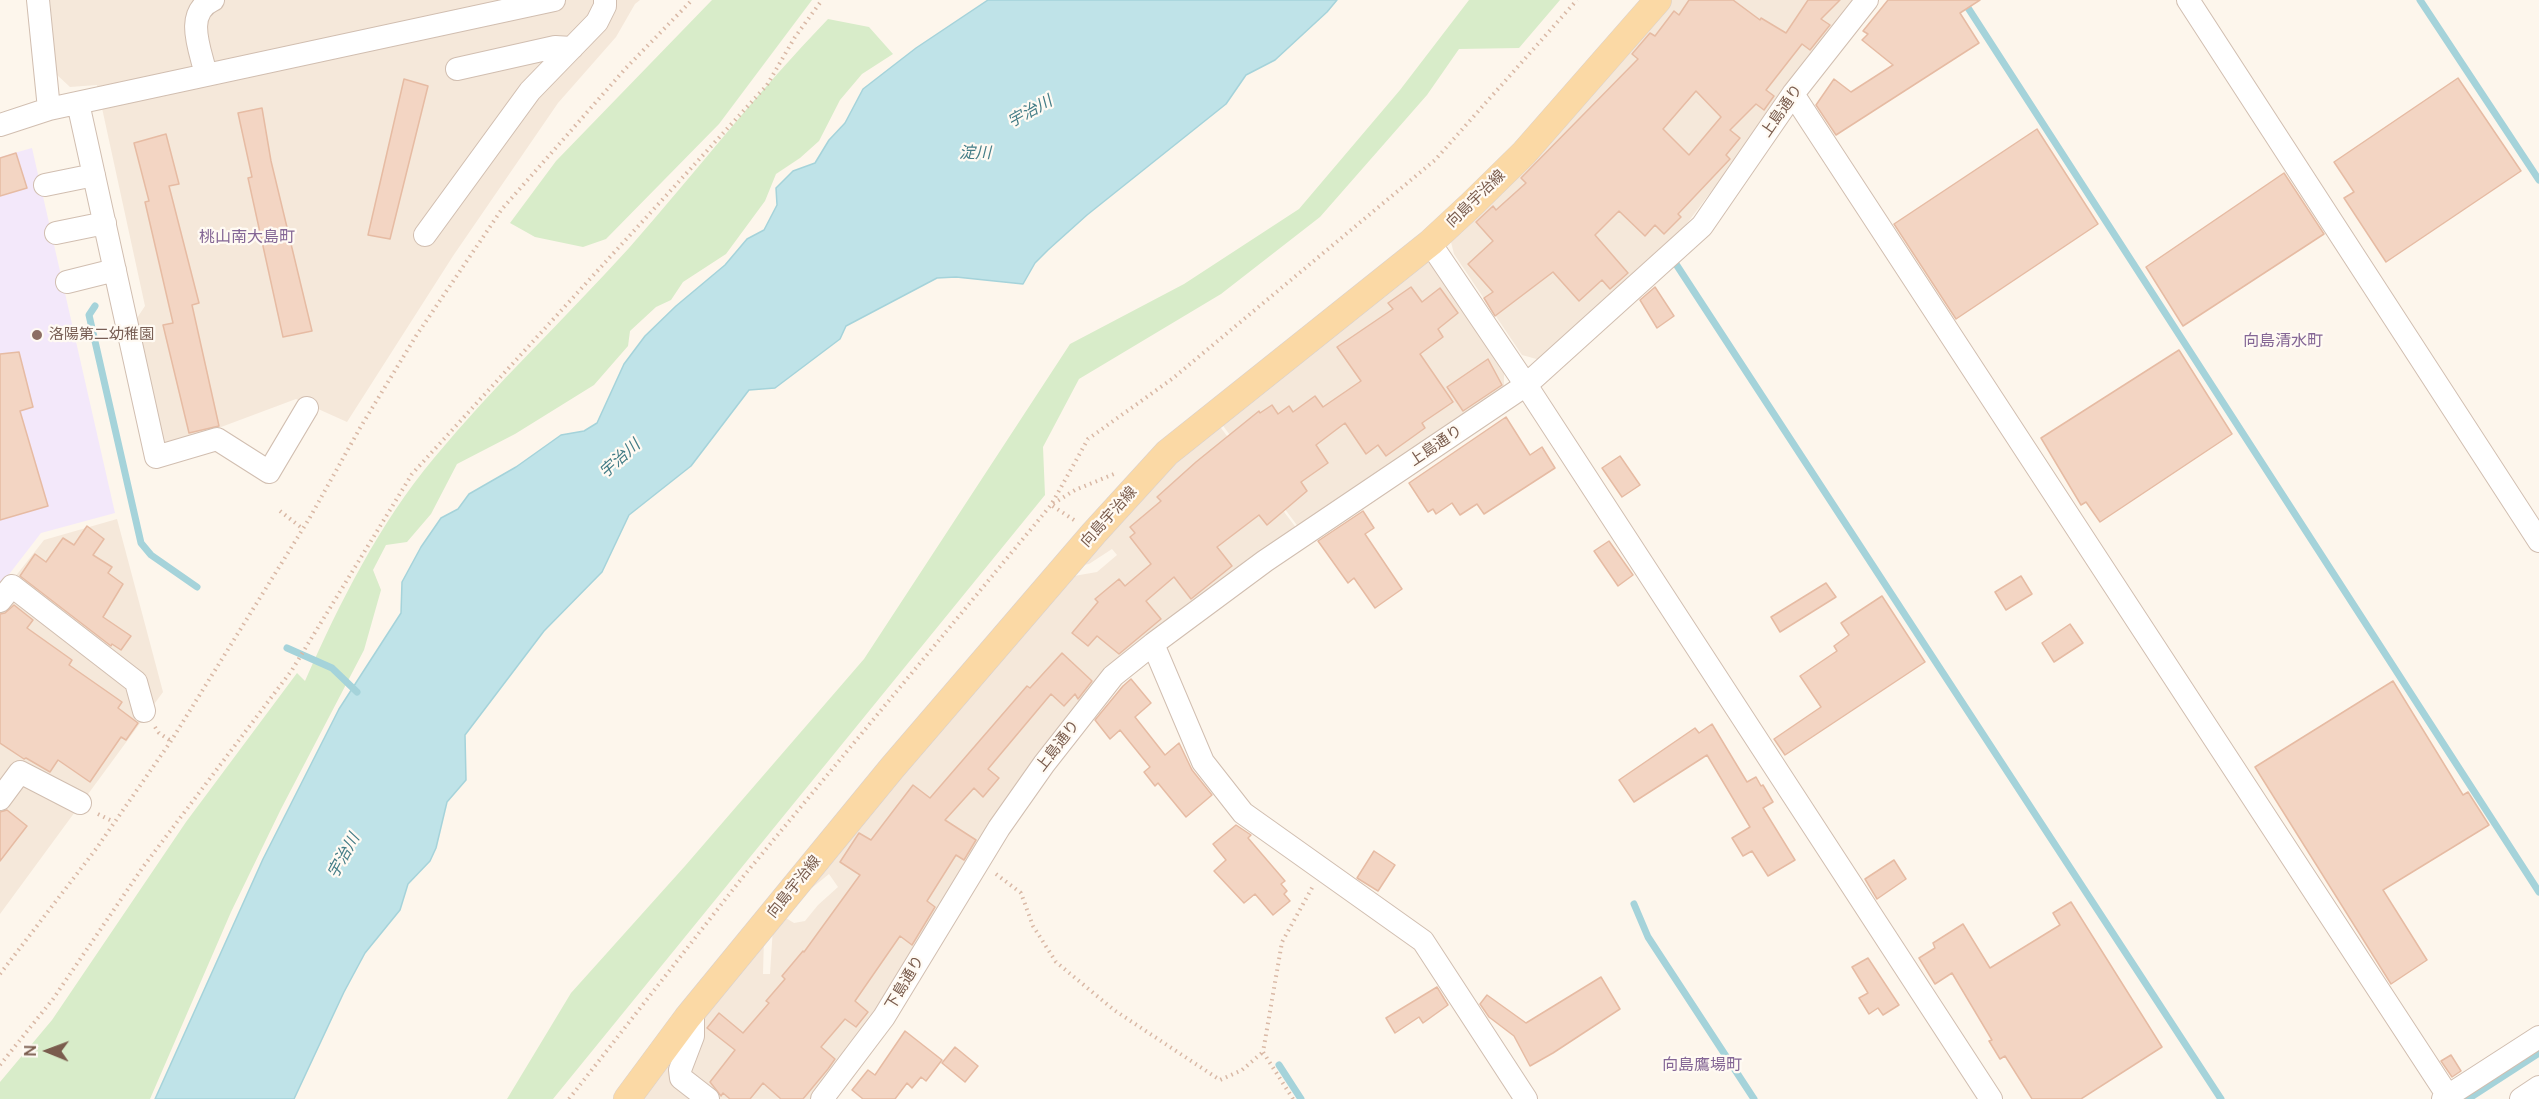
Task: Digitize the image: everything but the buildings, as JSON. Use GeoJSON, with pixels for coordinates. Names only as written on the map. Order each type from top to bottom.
{"type":"FeatureCollection","features":[{"type":"Feature","properties":{"kind":"main road","name":"向島宇治線"},"geometry":{"type":"LineString","coordinates":[[627,1099],[693,1010],[900,759],[1094,533],[1167,453],[1430,243],[1524,153],[1658,0]]}},
{"type":"Feature","properties":{"kind":"street"},"geometry":{"type":"LineString","coordinates":[[38,0],[49,109]]}},
{"type":"Feature","properties":{"kind":"street"},"geometry":{"type":"LineString","coordinates":[[206,75],[196,32],[196,15],[204,4],[213,0]]}},
{"type":"Feature","properties":{"kind":"street"},"geometry":{"type":"LineString","coordinates":[[0,124],[49,109],[555,0]]}},
{"type":"Feature","properties":{"kind":"street"},"geometry":{"type":"LineString","coordinates":[[425,235],[530,91],[597,22],[605,6],[605,0]]}},
{"type":"Feature","properties":{"kind":"street"},"geometry":{"type":"LineString","coordinates":[[2188,0],[2539,541]]}},
{"type":"Feature","properties":{"kind":"street","name":"上島通り"},"geometry":{"type":"LineString","coordinates":[[979,861],[1044,764],[1113,676],[1152,644],[1265,561],[1527,385],[1702,226],[1793,94],[1865,1]]}},
{"type":"Feature","properties":{"kind":"street"},"geometry":{"type":"LineString","coordinates":[[457,69],[555,46],[572,48]]}},
{"type":"Feature","properties":{"kind":"street"},"geometry":{"type":"LineString","coordinates":[[1793,94],[2445,1098],[2539,1036]]}},
{"type":"Feature","properties":{"kind":"street"},"geometry":{"type":"LineString","coordinates":[[78,103],[156,457],[217,439],[269,472],[307,408]]}},
{"type":"Feature","properties":{"kind":"street"},"geometry":{"type":"LineString","coordinates":[[45,185],[94,175]]}},
{"type":"Feature","properties":{"kind":"street"},"geometry":{"type":"LineString","coordinates":[[56,233],[105,223]]}},
{"type":"Feature","properties":{"kind":"street"},"geometry":{"type":"LineString","coordinates":[[1430,243],[1527,385],[1991,1099]]}},
{"type":"Feature","properties":{"kind":"street"},"geometry":{"type":"LineString","coordinates":[[67,282],[115,270]]}},
{"type":"Feature","properties":{"kind":"street"},"geometry":{"type":"LineString","coordinates":[[0,601],[12,586],[136,682],[144,711]]}},
{"type":"Feature","properties":{"kind":"street"},"geometry":{"type":"LineString","coordinates":[[1152,644],[1203,762],[1244,813],[1423,942],[1526,1099]]}},
{"type":"Feature","properties":{"kind":"street"},"geometry":{"type":"LineString","coordinates":[[0,799],[20,772],[80,803]]}},
{"type":"Feature","properties":{"kind":"street","name":"下島通り"},"geometry":{"type":"LineString","coordinates":[[822,1099],[884,1017],[979,861]]}},
{"type":"Feature","properties":{"kind":"street"},"geometry":{"type":"LineString","coordinates":[[693,1010],[693,1036],[680,1070],[681,1078],[708,1099]]}},
{"type":"Feature","properties":{"kind":"street"},"geometry":{"type":"LineString","coordinates":[[2522,1099],[2539,1088]]}},
{"type":"Feature","properties":{"kind":"path"},"geometry":{"type":"LineString","coordinates":[[0,974],[96,849],[171,741],[303,530],[416,336],[502,209],[626,68],[692,0]]}},
{"type":"Feature","properties":{"kind":"path"},"geometry":{"type":"LineString","coordinates":[[0,1065],[52,999],[143,867],[292,670],[412,474],[766,85],[795,37],[822,0]]}},
{"type":"Feature","properties":{"kind":"path"},"geometry":{"type":"LineString","coordinates":[[569,1099],[742,878],[1051,505],[1089,439],[1173,379],[1435,160],[1578,0]]}},
{"type":"Feature","properties":{"kind":"path"},"geometry":{"type":"LineString","coordinates":[[1051,505],[1075,490],[1116,474]]}},
{"type":"Feature","properties":{"kind":"path"},"geometry":{"type":"LineString","coordinates":[[280,511],[303,530]]}},
{"type":"Feature","properties":{"kind":"path"},"geometry":{"type":"LineString","coordinates":[[979,861],[1021,893],[1033,926],[1056,962],[1124,1016],[1220,1080],[1242,1070],[1263,1053],[1282,942],[1322,870]]}},
{"type":"Feature","properties":{"kind":"path"},"geometry":{"type":"LineString","coordinates":[[1263,1053],[1293,1099]]}},
{"type":"Feature","properties":{"kind":"shaded area"},"geometry":{"type":"Polygon","coordinates":[[[50,0],[640,0],[635,4],[616,37],[558,103],[453,256],[347,422],[296,399],[165,448],[135,321],[145,306],[97,85],[70,87],[56,74],[50,0]]]}},
{"type":"Feature","properties":{"kind":"shaded area"},"geometry":{"type":"Polygon","coordinates":[[[1667,0],[1856,0],[1679,234],[1540,360],[1522,355],[1454,254],[1451,242],[1453,234],[1667,0]]]}},
{"type":"Feature","properties":{"kind":"shaded area","name":"洛陽第二幼稚園"},"geometry":{"type":"Polygon","coordinates":[[[32,148],[115,513],[41,533],[0,586],[0,157],[32,148]]]}},
{"type":"Feature","properties":{"kind":"shaded area"},"geometry":{"type":"Polygon","coordinates":[[[1427,257],[1504,370],[1504,391],[1299,528],[1221,423],[1427,257]]]}},
{"type":"Feature","properties":{"kind":"shaded area"},"geometry":{"type":"Polygon","coordinates":[[[1218,424],[1297,529],[1097,684],[886,1008],[812,1099],[718,1099],[687,1067],[699,1018],[764,937],[763,974],[770,974],[773,927],[781,915],[794,923],[805,921],[818,905],[838,887],[829,874],[797,900],[1068,577],[1097,572],[1117,555],[1112,549],[1089,564],[1083,565],[1159,478],[1218,424]]]}},
{"type":"Feature","properties":{"kind":"shaded area"},"geometry":{"type":"Polygon","coordinates":[[[117,519],[163,692],[0,914],[0,596],[44,540],[117,519]]]}},
{"type":"Feature","properties":{"kind":"shaded area"},"geometry":{"type":"Polygon","coordinates":[[[688,1031],[684,1051],[698,1099],[636,1099],[688,1031]]]}},
{"type":"Feature","properties":{"kind":"green space"},"geometry":{"type":"Polygon","coordinates":[[[712,0],[812,0],[719,124],[606,239],[583,247],[535,237],[510,223],[556,161],[712,0]]]}},
{"type":"Feature","properties":{"kind":"green space"},"geometry":{"type":"Polygon","coordinates":[[[1469,0],[1560,0],[1519,48],[1459,49],[1427,95],[1320,217],[1221,294],[1079,379],[1043,447],[1045,495],[553,1099],[507,1099],[571,993],[685,866],[864,659],[1070,344],[1184,284],[1299,209],[1400,90],[1469,0]]]}},
{"type":"Feature","properties":{"kind":"green space"},"geometry":{"type":"Polygon","coordinates":[[[828,19],[869,27],[893,54],[862,74],[840,100],[819,141],[800,158],[776,174],[765,201],[726,254],[683,282],[671,300],[656,307],[630,331],[628,346],[594,385],[515,434],[457,464],[431,514],[407,542],[386,545],[373,570],[381,590],[364,650],[281,809],[231,912],[150,1099],[0,1099],[0,1082],[52,1020],[186,822],[297,673],[305,681],[362,565],[414,483],[481,404],[629,248],[752,103],[828,19]]]}},
{"type":"Feature","properties":{"kind":"water","name":"淀川"},"geometry":{"type":"Polygon","coordinates":[[[988,0],[1337,0],[1275,60],[1246,75],[1226,104],[1087,215],[1048,250],[1035,263],[1023,284],[956,277],[937,278],[846,326],[840,339],[775,388],[749,390],[691,466],[629,515],[602,572],[544,631],[465,735],[466,780],[447,802],[436,848],[430,861],[408,884],[400,910],[365,953],[344,992],[294,1099],[155,1099],[263,859],[339,709],[401,613],[402,582],[421,547],[441,518],[458,509],[469,494],[516,467],[561,435],[584,431],[597,423],[624,364],[645,336],[676,306],[725,265],[747,239],[764,230],[777,205],[776,188],[793,171],[815,163],[829,140],[845,123],[863,89],[916,48],[988,0]]]}},
{"type":"Feature","properties":{"kind":"waterway"},"geometry":{"type":"LineString","coordinates":[[1963,0],[2539,892]]}},
{"type":"Feature","properties":{"kind":"waterway"},"geometry":{"type":"LineString","coordinates":[[2420,0],[2539,180]]}},
{"type":"Feature","properties":{"kind":"waterway"},"geometry":{"type":"LineString","coordinates":[[1674,261],[2221,1099]]}},
{"type":"Feature","properties":{"kind":"waterway"},"geometry":{"type":"LineString","coordinates":[[95,306],[89,315],[141,543],[151,555],[197,587]]}},
{"type":"Feature","properties":{"kind":"waterway"},"geometry":{"type":"LineString","coordinates":[[287,648],[332,668],[357,692]]}},
{"type":"Feature","properties":{"kind":"waterway"},"geometry":{"type":"LineString","coordinates":[[1634,904],[1648,937],[1754,1099]]}},
{"type":"Feature","properties":{"kind":"waterway"},"geometry":{"type":"LineString","coordinates":[[2468,1099],[2539,1053]]}},
{"type":"Feature","properties":{"kind":"waterway"},"geometry":{"type":"LineString","coordinates":[[1279,1065],[1301,1099]]}},
{"type":"Feature","properties":{"kind":"place","name":"洛陽第二幼稚園"},"geometry":{"type":"Point","coordinates":[37,335]}},
{"type":"Feature","properties":{"kind":"district","name":"桃山南大島町"},"geometry":{"type":"Point","coordinates":[247,238]}},
{"type":"Feature","properties":{"kind":"district","name":"向島清水町"},"geometry":{"type":"Point","coordinates":[2283,342]}},
{"type":"Feature","properties":{"kind":"district","name":"向島鷹場町"},"geometry":{"type":"Point","coordinates":[1702,1066]}},
{"type":"Feature","properties":{"kind":"water label","name":"宇治川"},"geometry":{"type":"Point","coordinates":[1030,112]}},
{"type":"Feature","properties":{"kind":"water label","name":"宇治川"},"geometry":{"type":"Point","coordinates":[620,459]}},
{"type":"Feature","properties":{"kind":"water label","name":"宇治川"},"geometry":{"type":"Point","coordinates":[344,856]}}]}
